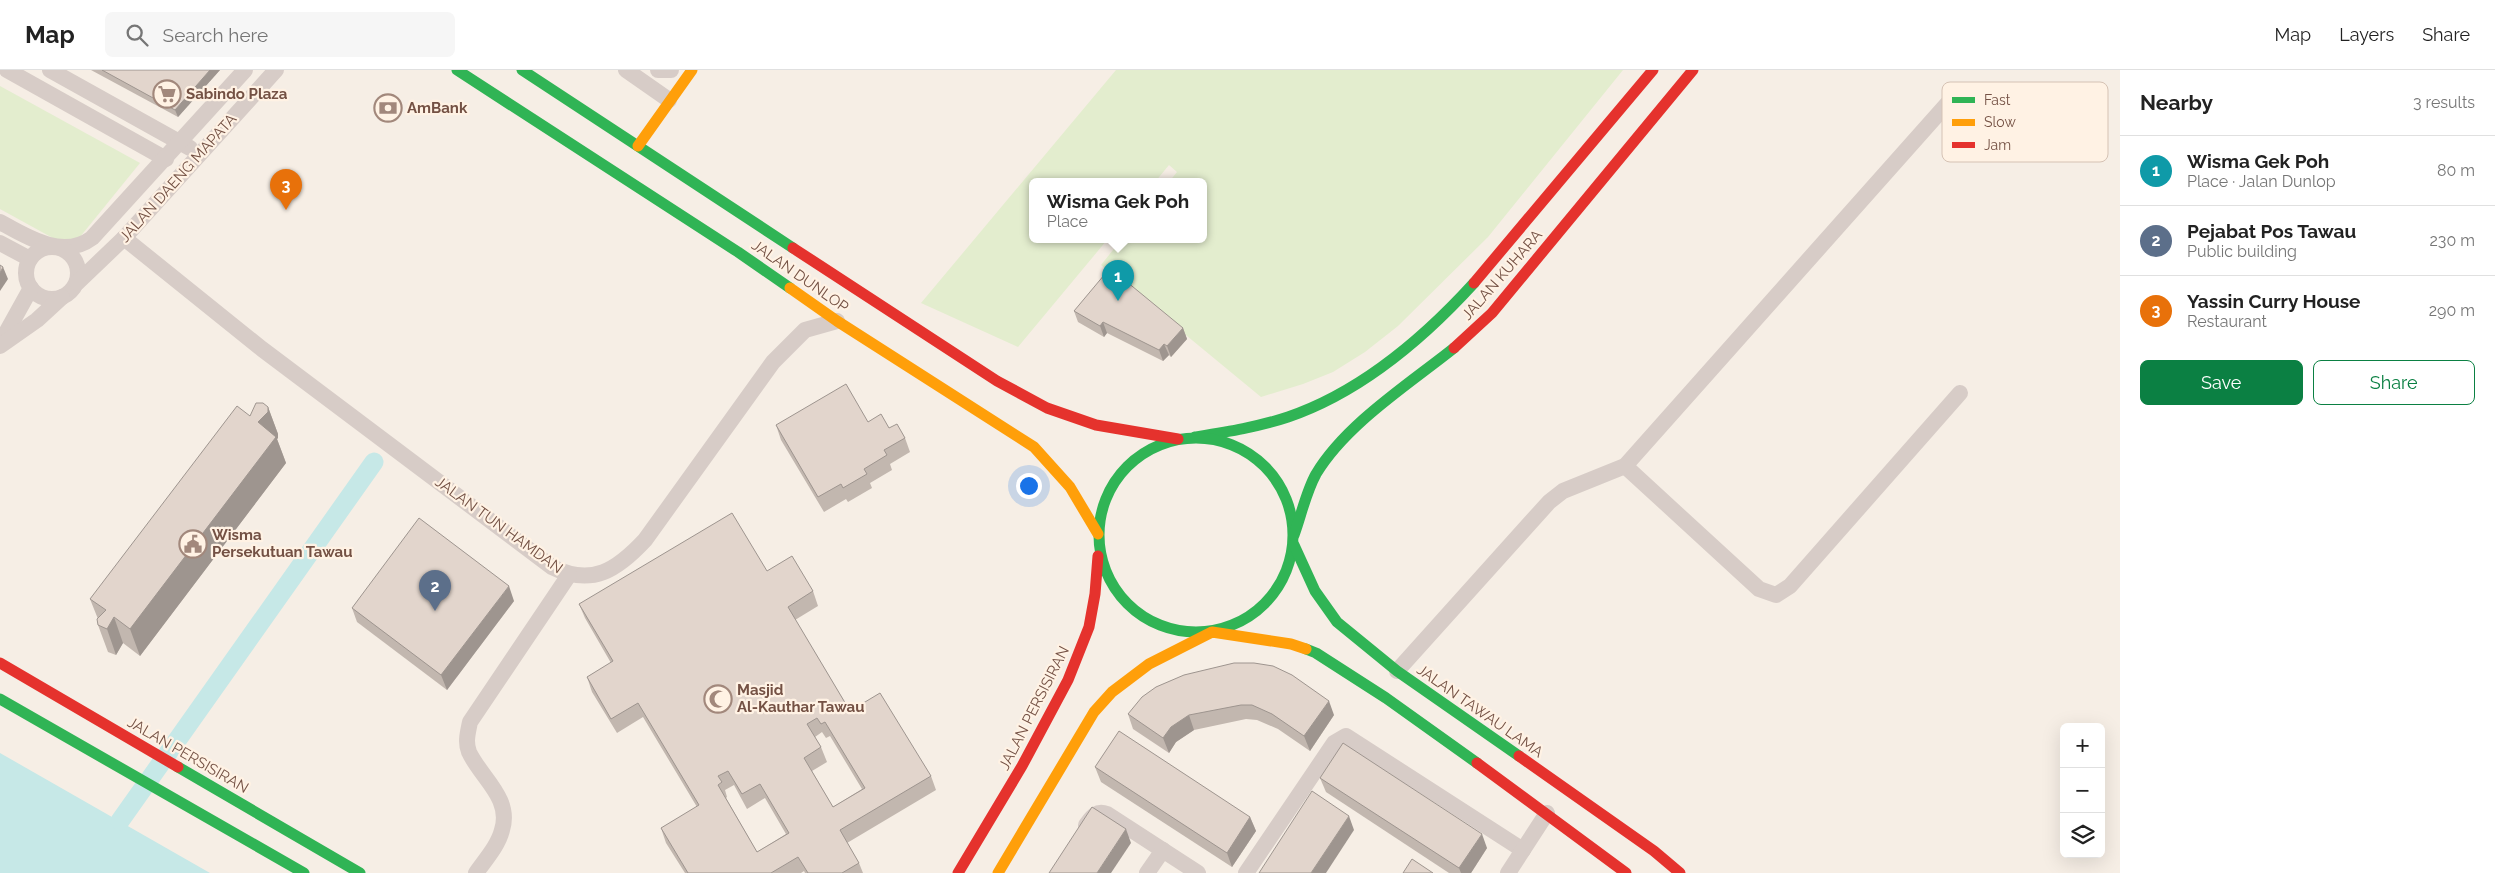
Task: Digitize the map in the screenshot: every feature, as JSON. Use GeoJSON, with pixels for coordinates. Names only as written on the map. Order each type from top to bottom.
{"type":"FeatureCollection","features":[{"type":"Feature","properties":{"kind":"main road","name":"JALAN DUNLOP"},"geometry":{"type":"LineString","coordinates":[[457,70],[691,222],[837,321],[1034,447],[1058,469],[1078,496],[1099,539]]}},
{"type":"Feature","properties":{"kind":"main road","name":"JALAN DUNLOP"},"geometry":{"type":"LineString","coordinates":[[522,70],[997,381],[1047,408],[1096,425],[1178,439]]}},
{"type":"Feature","properties":{"kind":"main road"},"geometry":{"type":"LineString","coordinates":[[644,166],[638,146],[692,70]]}},
{"type":"Feature","properties":{"kind":"main road","name":"JALAN KUHARA"},"geometry":{"type":"LineString","coordinates":[[1178,439],[1230,432],[1300,412],[1357,383],[1392,360],[1443,317],[1479,280],[1652,70]]}},
{"type":"Feature","properties":{"kind":"main road","name":"JALAN KUHARA"},"geometry":{"type":"LineString","coordinates":[[1212,632],[1243,622],[1268,602],[1286,576],[1294,540],[1315,476],[1331,452],[1368,417],[1465,339],[1492,313],[1693,70]]}},
{"type":"Feature","properties":{"kind":"main road"},"geometry":{"type":"LineString","coordinates":[[654,184],[691,222]]}},
{"type":"Feature","properties":{"kind":"main road"},"geometry":{"type":"LineString","coordinates":[[1194,437],[1225,442],[1253,456],[1275,477],[1289,504],[1294,540]]}},
{"type":"Feature","properties":{"kind":"main road","name":"JALAN PERSISIRAN"},"geometry":{"type":"LineString","coordinates":[[958,873],[1022,766],[1078,658],[1089,627],[1095,594],[1102,508],[1113,483],[1130,462],[1153,447],[1178,439]]}},
{"type":"Feature","properties":{"kind":"main road"},"geometry":{"type":"LineString","coordinates":[[1099,539],[1107,575],[1124,601],[1150,621],[1180,632],[1212,632],[1291,644],[1316,653],[1386,698],[1547,813],[1626,873]]}},
{"type":"Feature","properties":{"kind":"main road","name":"JALAN TAWAU LAMA"},"geometry":{"type":"LineString","coordinates":[[1294,540],[1315,591],[1337,622],[1398,671],[1654,851],[1680,873]]}},
{"type":"Feature","properties":{"kind":"main road"},"geometry":{"type":"LineString","coordinates":[[998,873],[1080,731],[1094,712],[1118,687],[1149,664],[1212,632]]}},
{"type":"Feature","properties":{"kind":"main road","name":"JALAN PERSISIRAN"},"geometry":{"type":"LineString","coordinates":[[0,663],[360,873]]}},
{"type":"Feature","properties":{"kind":"main road"},"geometry":{"type":"LineString","coordinates":[[0,699],[304,873]]}},
{"type":"Feature","properties":{"kind":"street"},"geometry":{"type":"LineString","coordinates":[[8,70],[166,159]]}},
{"type":"Feature","properties":{"kind":"street"},"geometry":{"type":"LineString","coordinates":[[50,70],[201,154]]}},
{"type":"Feature","properties":{"kind":"street","name":"JALAN DAENG MAPATA"},"geometry":{"type":"LineString","coordinates":[[56,247],[84,245],[92,238],[166,159],[245,70]]}},
{"type":"Feature","properties":{"kind":"street","name":"JALAN DAENG MAPATA"},"geometry":{"type":"LineString","coordinates":[[76,283],[124,238],[276,70]]}},
{"type":"Feature","properties":{"kind":"street"},"geometry":{"type":"LineString","coordinates":[[626,70],[670,100]]}},
{"type":"Feature","properties":{"kind":"street"},"geometry":{"type":"LineString","coordinates":[[658,70],[671,70]]}},
{"type":"Feature","properties":{"kind":"street"},"geometry":{"type":"LineString","coordinates":[[1398,671],[1549,502],[1563,492],[1625,466],[1942,110]]}},
{"type":"Feature","properties":{"kind":"street"},"geometry":{"type":"LineString","coordinates":[[0,222],[34,240],[70,254],[75,260],[78,276],[72,290],[37,320],[0,345]]}},
{"type":"Feature","properties":{"kind":"street","name":"JALAN TUN HAMDAN"},"geometry":{"type":"LineString","coordinates":[[124,238],[262,349],[552,567],[569,575],[590,575],[610,571],[627,559],[645,540],[778,356],[805,330],[837,321]]}},
{"type":"Feature","properties":{"kind":"street"},"geometry":{"type":"LineString","coordinates":[[0,243],[30,259]]}},
{"type":"Feature","properties":{"kind":"street"},"geometry":{"type":"LineString","coordinates":[[56,247],[41,250],[30,259],[26,274],[31,288],[43,297],[62,298]]}},
{"type":"Feature","properties":{"kind":"street"},"geometry":{"type":"LineString","coordinates":[[0,345],[31,288]]}},
{"type":"Feature","properties":{"kind":"street"},"geometry":{"type":"LineString","coordinates":[[1625,466],[1759,589],[1776,595],[1790,586],[1960,393]]}},
{"type":"Feature","properties":{"kind":"street"},"geometry":{"type":"LineString","coordinates":[[476,873],[495,846],[503,830],[504,815],[501,801],[494,788],[469,750],[467,736],[470,722],[569,575]]}},
{"type":"Feature","properties":{"kind":"street"},"geometry":{"type":"LineString","coordinates":[[1246,873],[1334,743],[1346,736],[1523,850]]}},
{"type":"Feature","properties":{"kind":"street"},"geometry":{"type":"LineString","coordinates":[[1075,841],[1091,818],[1099,812],[1103,812],[1198,873]]}},
{"type":"Feature","properties":{"kind":"street"},"geometry":{"type":"LineString","coordinates":[[1508,873],[1547,813]]}},
{"type":"Feature","properties":{"kind":"street"},"geometry":{"type":"LineString","coordinates":[[1147,873],[1162,850]]}},
{"type":"Feature","properties":{"kind":"green space"},"geometry":{"type":"Polygon","coordinates":[[[1116,70],[1623,70],[1488,237],[1398,326],[1365,352],[1333,372],[1303,384],[1261,397],[1101,265],[1119,243],[1207,243],[1207,178],[1172,178],[1177,172],[1169,165],[1158,178],[1029,178],[1029,243],[1105,243],[1018,347],[921,303],[1116,70]]]}},
{"type":"Feature","properties":{"kind":"green space"},"geometry":{"type":"Polygon","coordinates":[[[0,86],[140,163],[71,248],[0,209],[0,86]]]}},
{"type":"Feature","properties":{"kind":"water"},"geometry":{"type":"Polygon","coordinates":[[[0,753],[210,873],[0,873],[0,753]]]}},
{"type":"Feature","properties":{"kind":"building","name":"Sabindo Plaza"},"geometry":{"type":"Polygon","coordinates":[[[102,70],[210,70],[175,110],[102,70]]]}},
{"type":"Feature","properties":{"kind":"building"},"geometry":{"type":"Polygon","coordinates":[[[1110,268],[1183,328],[1167,346],[1164,344],[1159,350],[1103,322],[1100,326],[1074,311],[1110,268]]]}},
{"type":"Feature","properties":{"kind":"building"},"geometry":{"type":"Polygon","coordinates":[[[846,384],[868,422],[881,414],[889,428],[897,424],[905,438],[884,450],[887,455],[864,469],[867,474],[843,488],[841,484],[818,497],[776,425],[846,384]]]}},
{"type":"Feature","properties":{"kind":"building"},"geometry":{"type":"Polygon","coordinates":[[[256,403],[263,403],[268,407],[268,412],[258,422],[276,437],[130,629],[114,617],[107,629],[98,625],[97,619],[106,610],[90,599],[237,406],[250,416],[256,403]]]}},
{"type":"Feature","properties":{"kind":"building","name":"Masjid Al-Kauthar Tawau"},"geometry":{"type":"Polygon","coordinates":[[[732,513],[767,571],[792,556],[813,591],[788,607],[850,711],[880,693],[931,776],[840,830],[859,863],[842,873],[808,873],[798,857],[771,873],[688,873],[661,828],[699,805],[638,703],[611,719],[587,677],[613,661],[579,604],[732,513]],[[817,718],[807,724],[821,747],[804,758],[833,807],[865,788],[825,722],[821,724],[817,718]],[[728,771],[718,776],[722,782],[718,785],[757,852],[789,833],[760,784],[742,794],[728,771]]]}},
{"type":"Feature","properties":{"kind":"building"},"geometry":{"type":"Polygon","coordinates":[[[419,518],[509,586],[441,675],[352,608],[419,518]]]}},
{"type":"Feature","properties":{"kind":"building"},"geometry":{"type":"Polygon","coordinates":[[[1234,663],[1254,663],[1273,666],[1292,675],[1329,701],[1304,736],[1272,714],[1252,705],[1241,705],[1189,715],[1171,727],[1163,738],[1128,714],[1142,697],[1156,687],[1184,675],[1234,663]]]}},
{"type":"Feature","properties":{"kind":"building"},"geometry":{"type":"Polygon","coordinates":[[[1119,731],[1250,817],[1227,853],[1095,767],[1119,731]]]}},
{"type":"Feature","properties":{"kind":"building"},"geometry":{"type":"Polygon","coordinates":[[[1343,743],[1482,834],[1459,868],[1320,778],[1343,743]]]}},
{"type":"Feature","properties":{"kind":"building"},"geometry":{"type":"Polygon","coordinates":[[[1312,791],[1349,816],[1311,873],[1259,873],[1312,791]]]}},
{"type":"Feature","properties":{"kind":"building"},"geometry":{"type":"Polygon","coordinates":[[[1092,807],[1126,829],[1097,873],[1049,873],[1092,807]]]}},
{"type":"Feature","properties":{"kind":"building"},"geometry":{"type":"Polygon","coordinates":[[[1412,859],[1433,873],[1403,873],[1412,859]]]}},
{"type":"Feature","properties":{"kind":"waterway"},"geometry":{"type":"LineString","coordinates":[[120,821],[374,462]]}},
{"type":"Feature","properties":{"kind":"traffic: fast"},"geometry":{"type":"LineString","coordinates":[[457,70],[738,252],[790,288]]}},
{"type":"Feature","properties":{"kind":"traffic: fast"},"geometry":{"type":"LineString","coordinates":[[522,70],[793,248]]}},
{"type":"Feature","properties":{"kind":"traffic: fast"},"geometry":{"type":"LineString","coordinates":[[1195,437],[1277,421],[1341,393],[1389,362],[1412,343],[1434,324],[1474,283]]}},
{"type":"Feature","properties":{"kind":"traffic: fast"},"geometry":{"type":"LineString","coordinates":[[1294,535],[1312,481],[1344,438],[1379,406],[1454,348]]}},
{"type":"Feature","properties":{"kind":"traffic: fast"},"geometry":{"type":"LineString","coordinates":[[1186,438],[1206,438],[1242,449],[1265,466],[1277,481],[1286,498],[1293,525],[1293,535],[1293,545],[1286,572],[1277,589],[1265,604],[1250,616],[1233,625],[1206,632],[1186,632],[1150,621],[1134,610],[1121,597],[1110,581],[1103,563],[1099,545],[1099,525],[1110,489],[1121,473],[1134,460],[1150,449],[1168,442],[1186,438]]}},
{"type":"Feature","properties":{"kind":"traffic: fast"},"geometry":{"type":"LineString","coordinates":[[1294,545],[1315,591],[1337,622],[1397,671],[1519,756]]}},
{"type":"Feature","properties":{"kind":"traffic: fast"},"geometry":{"type":"LineString","coordinates":[[1306,649],[1316,653],[1386,698],[1477,763]]}},
{"type":"Feature","properties":{"kind":"traffic: fast"},"geometry":{"type":"LineString","coordinates":[[0,699],[304,873]]}},
{"type":"Feature","properties":{"kind":"traffic: fast"},"geometry":{"type":"LineString","coordinates":[[178,767],[360,873]]}},
{"type":"Feature","properties":{"kind":"traffic: slow"},"geometry":{"type":"LineString","coordinates":[[638,146],[692,70]]}},
{"type":"Feature","properties":{"kind":"traffic: slow"},"geometry":{"type":"LineString","coordinates":[[790,288],[837,321],[1034,447],[1070,487],[1098,534]]}},
{"type":"Feature","properties":{"kind":"traffic: slow"},"geometry":{"type":"LineString","coordinates":[[998,873],[1094,712],[1112,692],[1149,664],[1212,632],[1291,644],[1306,649]]}},
{"type":"Feature","properties":{"kind":"traffic: jam"},"geometry":{"type":"LineString","coordinates":[[1474,283],[1653,70]]}},
{"type":"Feature","properties":{"kind":"traffic: jam"},"geometry":{"type":"LineString","coordinates":[[1454,348],[1492,313],[1693,70]]}},
{"type":"Feature","properties":{"kind":"traffic: jam"},"geometry":{"type":"LineString","coordinates":[[793,248],[997,381],[1047,408],[1096,425],[1178,439]]}},
{"type":"Feature","properties":{"kind":"traffic: jam"},"geometry":{"type":"LineString","coordinates":[[958,873],[1022,766],[1068,680],[1089,627],[1095,594],[1098,556]]}},
{"type":"Feature","properties":{"kind":"traffic: jam"},"geometry":{"type":"LineString","coordinates":[[0,663],[178,767]]}},
{"type":"Feature","properties":{"kind":"traffic: jam"},"geometry":{"type":"LineString","coordinates":[[1519,756],[1654,851],[1680,873]]}},
{"type":"Feature","properties":{"kind":"traffic: jam"},"geometry":{"type":"LineString","coordinates":[[1477,763],[1626,873]]}},
{"type":"Feature","properties":{"kind":"place","name":"Sabindo Plaza"},"geometry":{"type":"Point","coordinates":[167,94]}},
{"type":"Feature","properties":{"kind":"place","name":"AmBank"},"geometry":{"type":"Point","coordinates":[388,108]}},
{"type":"Feature","properties":{"kind":"place","name":"Yassin Curry House"},"geometry":{"type":"Point","coordinates":[286,210]}},
{"type":"Feature","properties":{"kind":"place","name":"Wisma Gek Poh"},"geometry":{"type":"Point","coordinates":[1118,301]}},
{"type":"Feature","properties":{"kind":"place","name":"Wisma Persekutuan Tawau"},"geometry":{"type":"Point","coordinates":[193,544]}},
{"type":"Feature","properties":{"kind":"place","name":"Pejabat Pos Tawau"},"geometry":{"type":"Point","coordinates":[435,611]}},
{"type":"Feature","properties":{"kind":"place","name":"Masjid Al-Kauthar Tawau"},"geometry":{"type":"Point","coordinates":[718,699]}}]}
